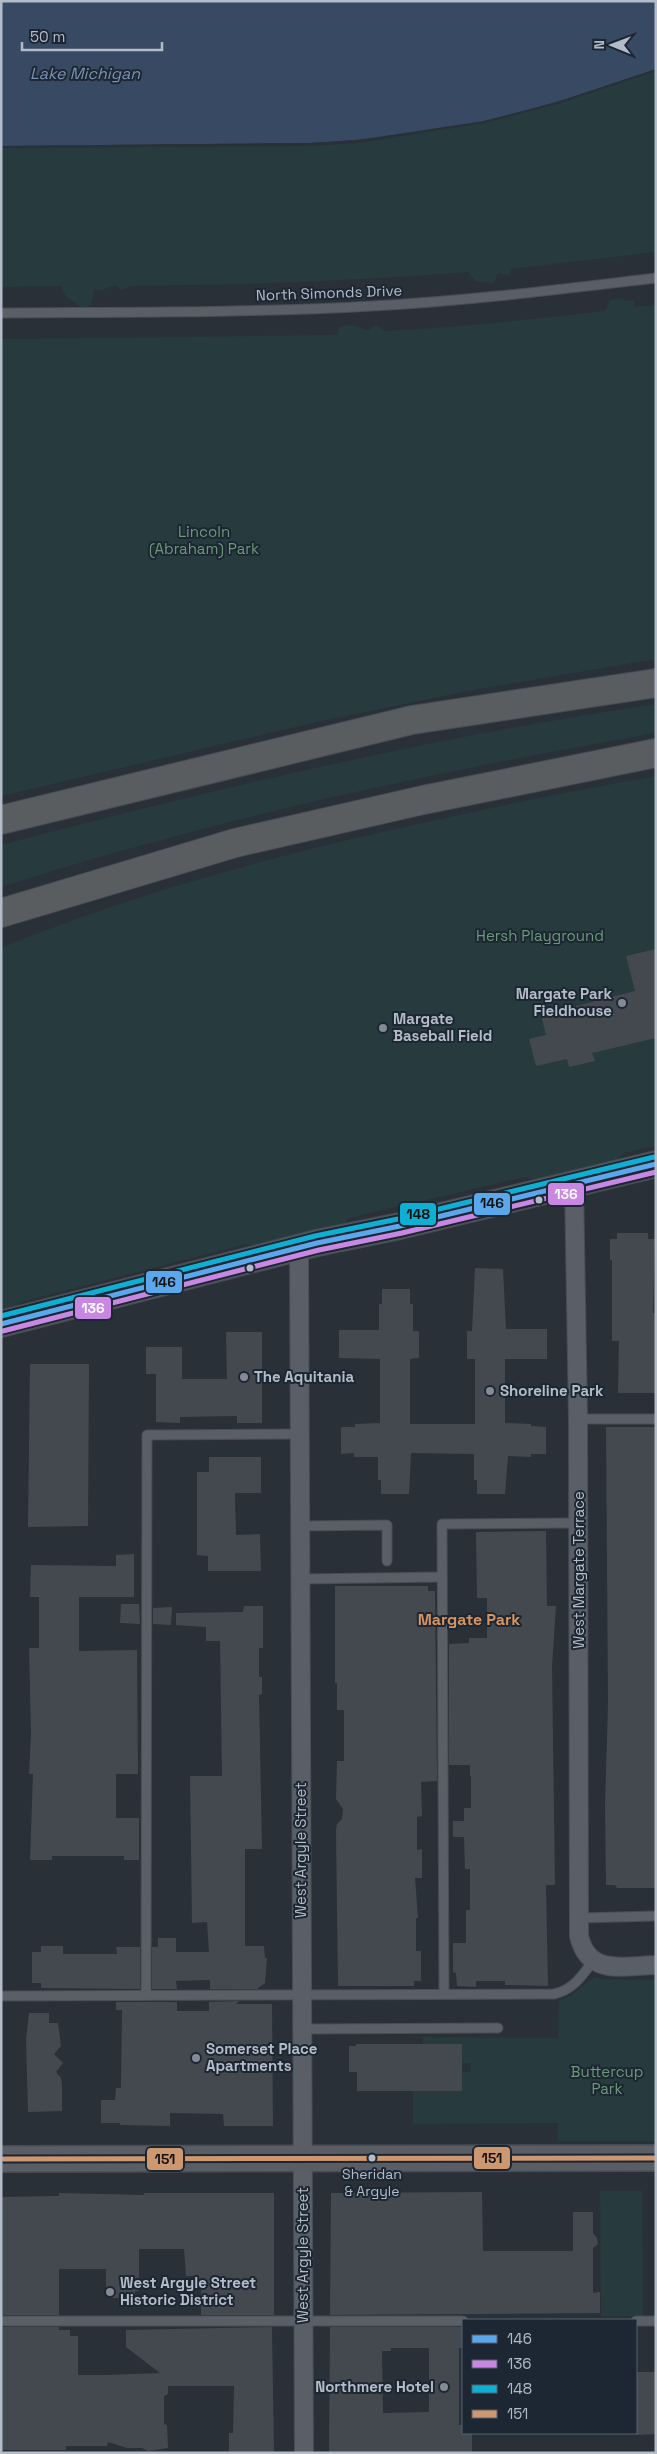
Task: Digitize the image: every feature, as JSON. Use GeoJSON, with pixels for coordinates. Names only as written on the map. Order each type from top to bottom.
{"type":"FeatureCollection","features":[{"type":"Feature","properties":{"kind":"highway"},"geometry":{"type":"LineString","coordinates":[[1,820],[412,720],[656,683]]}},
{"type":"Feature","properties":{"kind":"highway"},"geometry":{"type":"LineString","coordinates":[[1,925],[12,910],[235,843],[423,800],[656,753]]}},
{"type":"Feature","properties":{"kind":"street"},"geometry":{"type":"LineString","coordinates":[[1,1324],[299,1248],[400,1226],[656,1164]]}},
{"type":"Feature","properties":{"kind":"street","name":"West Margate Terrace"},"geometry":{"type":"LineString","coordinates":[[574,1183],[579,1523],[579,1936],[590,1959]]}},
{"type":"Feature","properties":{"kind":"street","name":"West Argyle Street"},"geometry":{"type":"LineString","coordinates":[[299,1248],[304,2453]]}},
{"type":"Feature","properties":{"kind":"street"},"geometry":{"type":"LineString","coordinates":[[590,1959],[608,1966],[656,1965]]}},
{"type":"Feature","properties":{"kind":"street"},"geometry":{"type":"LineString","coordinates":[[1,2159],[656,2158]]}},
{"type":"Feature","properties":{"kind":"lane","name":"North Simonds Drive"},"geometry":{"type":"LineString","coordinates":[[1,313],[267,310],[372,306],[464,300],[656,278]]}},
{"type":"Feature","properties":{"kind":"lane"},"geometry":{"type":"LineString","coordinates":[[578,1419],[656,1419]]}},
{"type":"Feature","properties":{"kind":"lane"},"geometry":{"type":"LineString","coordinates":[[146,1995],[147,1435],[300,1434]]}},
{"type":"Feature","properties":{"kind":"lane"},"geometry":{"type":"LineString","coordinates":[[444,1994],[442,1524],[579,1523]]}},
{"type":"Feature","properties":{"kind":"lane"},"geometry":{"type":"LineString","coordinates":[[300,1526],[387,1524],[387,1561]]}},
{"type":"Feature","properties":{"kind":"lane"},"geometry":{"type":"LineString","coordinates":[[300,1579],[442,1577]]}},
{"type":"Feature","properties":{"kind":"lane"},"geometry":{"type":"LineString","coordinates":[[579,1918],[656,1916]]}},
{"type":"Feature","properties":{"kind":"lane"},"geometry":{"type":"LineString","coordinates":[[1,1996],[554,1994],[565,1991],[582,1977],[590,1959]]}},
{"type":"Feature","properties":{"kind":"lane"},"geometry":{"type":"LineString","coordinates":[[302,2029],[498,2028]]}},
{"type":"Feature","properties":{"kind":"lane"},"geometry":{"type":"LineString","coordinates":[[1,2321],[462,2321]]}},
{"type":"Feature","properties":{"kind":"lane"},"geometry":{"type":"LineString","coordinates":[[637,2321],[656,2321]]}},
{"type":"Feature","properties":{"kind":"green space"},"geometry":{"type":"Polygon","coordinates":[[[656,69],[656,252],[511,269],[509,276],[498,273],[494,283],[475,281],[468,272],[299,282],[130,286],[121,290],[114,286],[94,290],[91,305],[82,308],[67,297],[61,286],[1,287],[1,146],[310,143],[358,140],[406,134],[561,101],[656,69]]]}},
{"type":"Feature","properties":{"kind":"green space","name":"Lincoln (Abraham) Park"},"geometry":{"type":"Polygon","coordinates":[[[622,298],[627,301],[635,301],[634,307],[656,305],[656,659],[473,690],[326,720],[1,796],[1,339],[330,335],[337,334],[340,327],[347,325],[368,331],[376,325],[384,331],[494,323],[605,311],[610,300],[622,298]]]}},
{"type":"Feature","properties":{"kind":"green space"},"geometry":{"type":"Polygon","coordinates":[[[656,704],[656,733],[408,780],[244,818],[81,862],[1,887],[1,845],[245,784],[409,748],[573,717],[656,704]]]}},
{"type":"Feature","properties":{"kind":"green space","name":"Hersh Playground"},"geometry":{"type":"Polygon","coordinates":[[[656,776],[656,1146],[624,1153],[615,1163],[542,1180],[525,1177],[349,1218],[343,1226],[258,1247],[246,1244],[21,1302],[13,1311],[1,1314],[1,948],[51,928],[153,893],[257,863],[444,818],[656,776]]]}},
{"type":"Feature","properties":{"kind":"green space","name":"Buttercup Park"},"geometry":{"type":"Polygon","coordinates":[[[594,1977],[602,1979],[656,1980],[656,2141],[558,2141],[558,2123],[413,2124],[413,2091],[462,2072],[471,2072],[471,2063],[462,2063],[423,2044],[423,2037],[558,2038],[559,2001],[570,1996],[594,1977]]]}},
{"type":"Feature","properties":{"kind":"green space"},"geometry":{"type":"Polygon","coordinates":[[[600,2191],[642,2191],[643,2316],[601,2316],[600,2191]]]}},
{"type":"Feature","properties":{"kind":"water","name":"Lake Michigan"},"geometry":{"type":"Polygon","coordinates":[[[1,1],[656,1],[656,69],[506,116],[441,129],[397,135],[310,143],[1,146],[1,1]]]}},
{"type":"Feature","properties":{"kind":"pier"},"geometry":{"type":"Polygon","coordinates":[[[656,69],[656,71],[561,103],[484,123],[358,143],[310,146],[1,148],[1,146],[310,143],[358,140],[484,121],[561,101],[656,69]]]}},
{"type":"Feature","properties":{"kind":"building","name":"Margate Park Fieldhouse"},"geometry":{"type":"Polygon","coordinates":[[[656,949],[656,1038],[592,1053],[595,1061],[569,1067],[567,1059],[536,1066],[529,1039],[546,1035],[541,1015],[635,991],[626,956],[656,949]]]}},
{"type":"Feature","properties":{"kind":"building"},"geometry":{"type":"Polygon","coordinates":[[[617,1233],[648,1233],[648,1239],[655,1239],[653,1313],[656,1313],[656,1393],[618,1393],[619,1341],[612,1341],[612,1260],[610,1260],[610,1239],[617,1239],[617,1233]]]}},
{"type":"Feature","properties":{"kind":"building","name":"Shoreline Park"},"geometry":{"type":"Polygon","coordinates":[[[475,1268],[503,1269],[506,1329],[547,1329],[547,1359],[505,1359],[505,1423],[531,1424],[531,1426],[546,1427],[546,1454],[531,1454],[531,1457],[508,1456],[505,1494],[477,1494],[477,1480],[474,1480],[474,1454],[411,1453],[409,1494],[381,1494],[381,1480],[378,1480],[378,1457],[354,1457],[354,1453],[341,1454],[341,1427],[355,1427],[355,1424],[380,1423],[380,1359],[339,1358],[339,1330],[379,1330],[379,1304],[382,1304],[382,1289],[410,1289],[410,1304],[413,1304],[413,1331],[419,1331],[419,1358],[410,1359],[410,1424],[475,1424],[475,1359],[467,1359],[467,1331],[472,1331],[475,1268]]]}},
{"type":"Feature","properties":{"kind":"building","name":"The Aquitania"},"geometry":{"type":"Polygon","coordinates":[[[226,1332],[262,1332],[262,1423],[237,1423],[237,1416],[180,1417],[180,1423],[156,1422],[156,1374],[146,1374],[146,1347],[182,1347],[182,1379],[227,1379],[226,1332]]]}},
{"type":"Feature","properties":{"kind":"building"},"geometry":{"type":"Polygon","coordinates":[[[30,1364],[89,1364],[88,1526],[28,1527],[30,1364]]]}},
{"type":"Feature","properties":{"kind":"building"},"geometry":{"type":"Polygon","coordinates":[[[606,1427],[656,1427],[655,1888],[617,1888],[615,1885],[606,1885],[605,1805],[608,1704],[606,1427]]]}},
{"type":"Feature","properties":{"kind":"building"},"geometry":{"type":"Polygon","coordinates":[[[209,1457],[261,1457],[261,1493],[235,1493],[236,1535],[260,1534],[261,1571],[208,1571],[208,1556],[197,1555],[197,1472],[209,1472],[209,1457]]]}},
{"type":"Feature","properties":{"kind":"building"},"geometry":{"type":"Polygon","coordinates":[[[546,1531],[547,1606],[556,1606],[552,1666],[555,1885],[546,1885],[548,1986],[505,1985],[505,1981],[476,1981],[476,1987],[457,1986],[456,1973],[453,1972],[453,1943],[466,1943],[466,1910],[470,1910],[470,1869],[465,1869],[464,1837],[453,1837],[453,1821],[464,1821],[464,1808],[471,1808],[471,1776],[470,1765],[449,1765],[449,1644],[469,1643],[469,1638],[487,1638],[487,1598],[477,1598],[476,1532],[546,1531]]]}},
{"type":"Feature","properties":{"kind":"building"},"geometry":{"type":"Polygon","coordinates":[[[134,1554],[134,1597],[79,1597],[79,1651],[137,1650],[138,1774],[116,1774],[116,1818],[139,1818],[139,1860],[124,1860],[124,1856],[52,1856],[52,1860],[30,1860],[33,1774],[29,1774],[31,1733],[29,1648],[39,1648],[39,1597],[30,1597],[31,1565],[116,1566],[116,1555],[134,1554]]]}},
{"type":"Feature","properties":{"kind":"building"},"geometry":{"type":"Polygon","coordinates":[[[335,1586],[428,1586],[428,1591],[435,1591],[437,1781],[421,1782],[422,1816],[417,1817],[417,1850],[422,1849],[422,1878],[415,1878],[418,1918],[416,1918],[416,1951],[421,1951],[421,1981],[414,1981],[414,1986],[338,1986],[336,1830],[337,1824],[342,1819],[343,1809],[336,1799],[337,1761],[344,1761],[344,1710],[337,1710],[337,1683],[335,1683],[335,1586]]]}},
{"type":"Feature","properties":{"kind":"building"},"geometry":{"type":"Polygon","coordinates":[[[121,1604],[139,1604],[140,1624],[120,1623],[121,1604]]]}},
{"type":"Feature","properties":{"kind":"building"},"geometry":{"type":"Polygon","coordinates":[[[244,1606],[263,1606],[263,1648],[259,1648],[259,1677],[262,1677],[262,1694],[259,1695],[262,1849],[245,1849],[245,1946],[264,1946],[265,1958],[267,1958],[265,1983],[257,1989],[210,1989],[210,1980],[176,1981],[177,1989],[152,1989],[152,1947],[158,1947],[158,1938],[176,1938],[176,1952],[209,1952],[207,1922],[192,1923],[190,1776],[222,1776],[220,1641],[206,1641],[206,1627],[176,1625],[176,1613],[243,1612],[244,1606]]]}},
{"type":"Feature","properties":{"kind":"building"},"geometry":{"type":"Polygon","coordinates":[[[172,1607],[171,1625],[153,1624],[153,1608],[172,1607]]]}},
{"type":"Feature","properties":{"kind":"building"},"geometry":{"type":"Polygon","coordinates":[[[41,1946],[63,1946],[63,1954],[117,1954],[116,1947],[140,1947],[140,1989],[41,1988],[41,1983],[32,1983],[32,1952],[41,1952],[41,1946]]]}},
{"type":"Feature","properties":{"kind":"building","name":"Somerset Place Apartments"},"geometry":{"type":"Polygon","coordinates":[[[239,2001],[236,2004],[272,2004],[273,2126],[224,2126],[223,2114],[170,2113],[170,2126],[101,2123],[101,2100],[115,2100],[116,2088],[121,2088],[122,2010],[116,2010],[116,2002],[177,2002],[177,2011],[209,2011],[209,2002],[239,2001]]]}},
{"type":"Feature","properties":{"kind":"building"},"geometry":{"type":"Polygon","coordinates":[[[29,2013],[49,2013],[49,2023],[58,2023],[61,2046],[54,2054],[63,2063],[56,2072],[61,2078],[62,2084],[62,2111],[28,2112],[26,2039],[29,2013]]]}},
{"type":"Feature","properties":{"kind":"building"},"geometry":{"type":"Polygon","coordinates":[[[356,2044],[462,2044],[462,2091],[357,2091],[357,2072],[349,2072],[349,2046],[356,2046],[356,2044]]]}},
{"type":"Feature","properties":{"kind":"building"},"geometry":{"type":"Polygon","coordinates":[[[482,2192],[483,2251],[573,2251],[573,2212],[593,2212],[593,2233],[597,2238],[598,2244],[593,2248],[593,2293],[600,2292],[600,2313],[330,2315],[331,2193],[482,2192]]]}},
{"type":"Feature","properties":{"kind":"building"},"geometry":{"type":"Polygon","coordinates":[[[59,2193],[144,2195],[144,2193],[274,2193],[274,2315],[201,2315],[201,2281],[198,2281],[198,2276],[186,2276],[184,2249],[139,2249],[139,2291],[135,2291],[135,2298],[111,2298],[111,2291],[106,2290],[106,2269],[59,2269],[59,2315],[1,2315],[1,2197],[59,2196],[59,2193]]]}},
{"type":"Feature","properties":{"kind":"building"},"geometry":{"type":"Polygon","coordinates":[[[1,2327],[59,2327],[59,2330],[70,2330],[70,2336],[78,2336],[78,2375],[105,2375],[160,2373],[126,2347],[126,2330],[272,2327],[274,2453],[229,2453],[229,2433],[233,2433],[234,2386],[168,2386],[168,2394],[164,2396],[164,2424],[167,2425],[168,2448],[148,2451],[142,2448],[127,2448],[108,2442],[107,2446],[66,2446],[66,2450],[1,2450],[1,2327]]]}},
{"type":"Feature","properties":{"kind":"building"},"geometry":{"type":"Polygon","coordinates":[[[330,2327],[462,2327],[462,2348],[459,2348],[459,2425],[462,2425],[462,2434],[472,2434],[472,2453],[329,2453],[330,2327]],[[391,2348],[391,2351],[382,2351],[383,2413],[429,2412],[429,2348],[391,2348]]]}},
{"type":"Feature","properties":{"kind":"building"},"geometry":{"type":"Polygon","coordinates":[[[637,2372],[656,2372],[656,2434],[636,2435],[637,2372]]]}},
{"type":"Feature","properties":{"kind":"transit line","name":"148"},"geometry":{"type":"LineString","coordinates":[[1,1316],[315,1236],[398,1219],[654,1157]]}},
{"type":"Feature","properties":{"kind":"transit line","name":"146"},"geometry":{"type":"LineString","coordinates":[[1,1324],[317,1243],[400,1226],[656,1164]]}},
{"type":"Feature","properties":{"kind":"transit line","name":"136"},"geometry":{"type":"LineString","coordinates":[[3,1331],[319,1250],[402,1233],[656,1172]]}},
{"type":"Feature","properties":{"kind":"transit line","name":"151"},"geometry":{"type":"LineString","coordinates":[[1,2159],[656,2158]]}},
{"type":"Feature","properties":{"kind":"place","name":"Margate Park Fieldhouse"},"geometry":{"type":"Point","coordinates":[622,1003]}},
{"type":"Feature","properties":{"kind":"place","name":"Margate Baseball Field"},"geometry":{"type":"Point","coordinates":[383,1028]}},
{"type":"Feature","properties":{"kind":"place","name":"The Aquitania"},"geometry":{"type":"Point","coordinates":[244,1377]}},
{"type":"Feature","properties":{"kind":"place","name":"Shoreline Park"},"geometry":{"type":"Point","coordinates":[490,1391]}},
{"type":"Feature","properties":{"kind":"place","name":"Somerset Place Apartments"},"geometry":{"type":"Point","coordinates":[196,2058]}},
{"type":"Feature","properties":{"kind":"place","name":"Sheridan & Argyle"},"geometry":{"type":"Point","coordinates":[372,2158]}},
{"type":"Feature","properties":{"kind":"place","name":"West Argyle Street Historic District"},"geometry":{"type":"Point","coordinates":[110,2292]}},
{"type":"Feature","properties":{"kind":"place","name":"Northmere Hotel"},"geometry":{"type":"Point","coordinates":[444,2387]}},
{"type":"Feature","properties":{"kind":"district","name":"Margate Park"},"geometry":{"type":"Point","coordinates":[469,1619]}}]}
